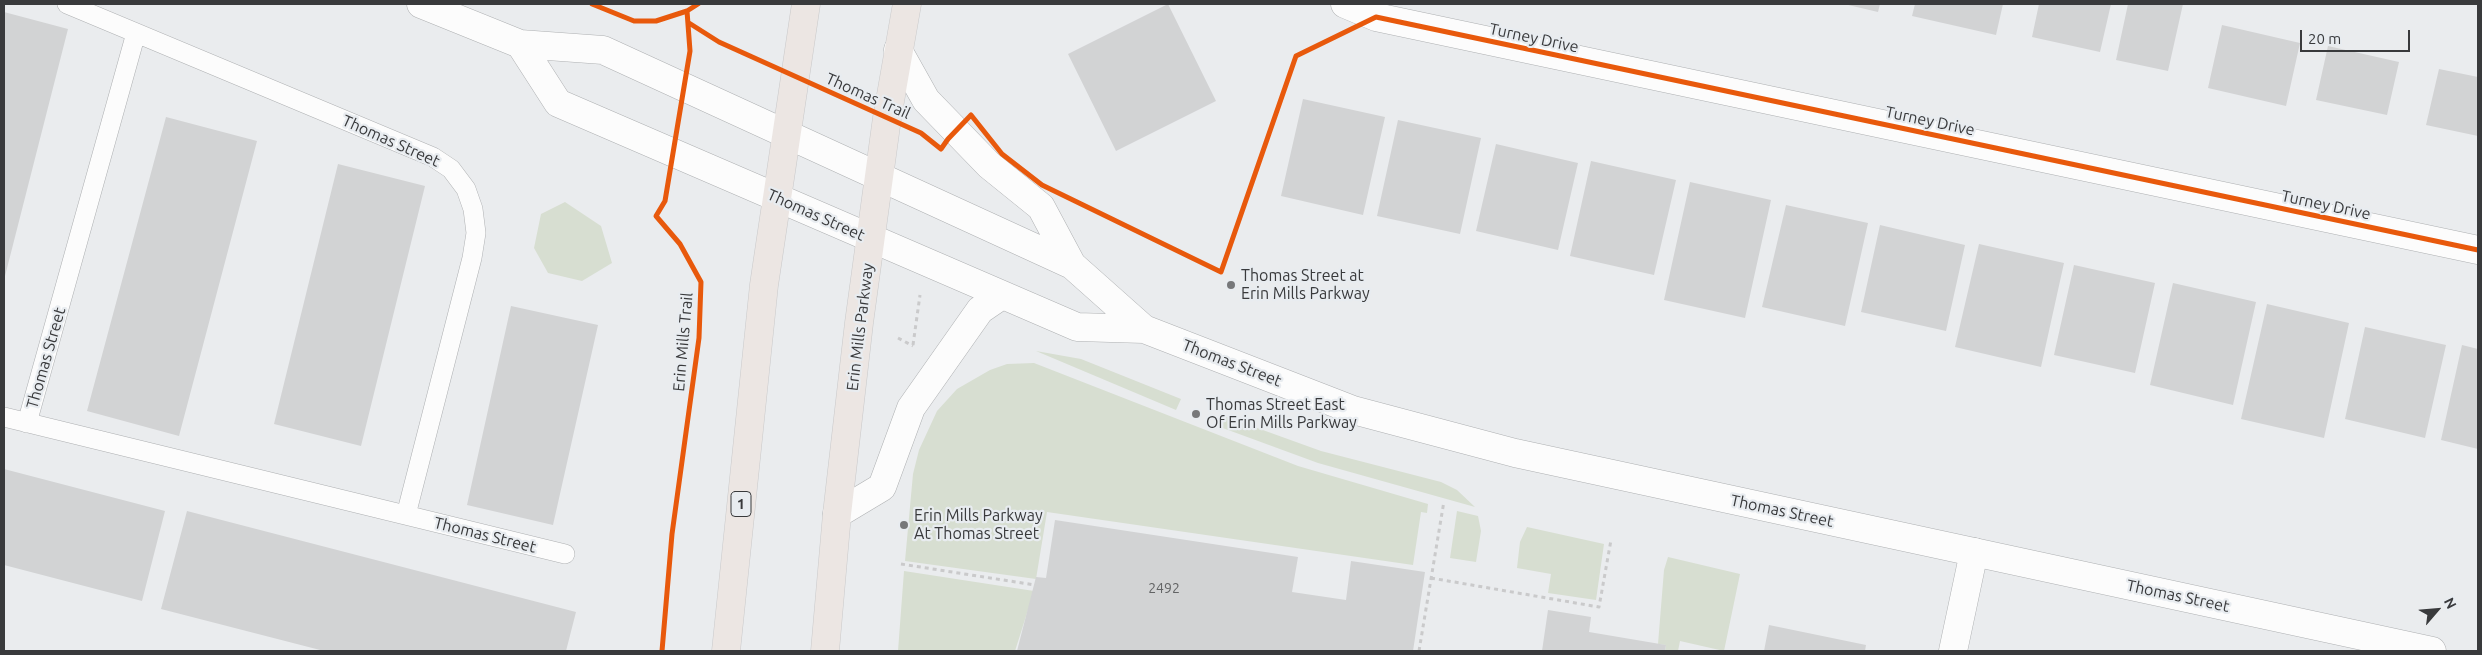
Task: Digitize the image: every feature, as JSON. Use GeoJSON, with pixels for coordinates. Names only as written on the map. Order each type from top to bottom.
{"type":"FeatureCollection","features":[{"type":"Feature","properties":{"kind":"main road","name":"1"},"geometry":{"type":"LineString","coordinates":[[726,651],[763,294],[806,4]]}},
{"type":"Feature","properties":{"kind":"main road","name":"Erin Mills Parkway"},"geometry":{"type":"LineString","coordinates":[[825,651],[837,514],[870,240],[906,4]]}},
{"type":"Feature","properties":{"kind":"street","name":"Thomas Street"},"geometry":{"type":"LineString","coordinates":[[421,4],[520,44],[603,50],[1072,265],[1144,329]]}},
{"type":"Feature","properties":{"kind":"street","name":"Turney Drive"},"geometry":{"type":"LineString","coordinates":[[1345,4],[1376,17],[2478,250]]}},
{"type":"Feature","properties":{"kind":"street","name":"Thomas Street"},"geometry":{"type":"LineString","coordinates":[[520,44],[558,103],[870,240],[1077,327],[1144,329],[1353,410],[1515,453],[2432,651]]}},
{"type":"Feature","properties":{"kind":"street"},"geometry":{"type":"LineString","coordinates":[[898,50],[926,100],[989,165],[1042,207],[1072,265]]}},
{"type":"Feature","properties":{"kind":"street"},"geometry":{"type":"LineString","coordinates":[[837,514],[882,487],[911,408],[980,310],[1002,295]]}},
{"type":"Feature","properties":{"kind":"street"},"geometry":{"type":"LineString","coordinates":[[1953,651],[1974,552]]}},
{"type":"Feature","properties":{"kind":"lane","name":"Thomas Street"},"geometry":{"type":"LineString","coordinates":[[67,4],[433,157],[451,169],[466,189],[473,209],[476,233],[472,258],[406,515]]}},
{"type":"Feature","properties":{"kind":"lane","name":"Thomas Street"},"geometry":{"type":"LineString","coordinates":[[28,423],[136,33]]}},
{"type":"Feature","properties":{"kind":"lane","name":"Thomas Street"},"geometry":{"type":"LineString","coordinates":[[4,417],[565,554]]}},
{"type":"Feature","properties":{"kind":"path"},"geometry":{"type":"LineString","coordinates":[[1212,268],[1221,272],[1296,56],[1376,17]]}},
{"type":"Feature","properties":{"kind":"path"},"geometry":{"type":"LineString","coordinates":[[913,346],[921,288]]}},
{"type":"Feature","properties":{"kind":"path"},"geometry":{"type":"LineString","coordinates":[[1418,651],[1444,501]]}},
{"type":"Feature","properties":{"kind":"path"},"geometry":{"type":"LineString","coordinates":[[1431,578],[1599,607],[1611,540]]}},
{"type":"Feature","properties":{"kind":"path"},"geometry":{"type":"LineString","coordinates":[[901,564],[1035,585]]}},
{"type":"Feature","properties":{"kind":"shaded area"},"geometry":{"type":"Polygon","coordinates":[[[565,202],[601,226],[612,263],[582,281],[548,273],[534,248],[541,214],[565,202]]]}},
{"type":"Feature","properties":{"kind":"shaded area"},"geometry":{"type":"Polygon","coordinates":[[[1036,351],[1081,359],[1181,399],[1176,410],[1036,351]]]}},
{"type":"Feature","properties":{"kind":"shaded area"},"geometry":{"type":"Polygon","coordinates":[[[1034,363],[1298,466],[1428,504],[1427,513],[1421,512],[1413,565],[1047,512],[1036,579],[905,561],[913,474],[919,450],[937,411],[957,389],[990,370],[1007,364],[1034,363]]]}},
{"type":"Feature","properties":{"kind":"shaded area"},"geometry":{"type":"Polygon","coordinates":[[[1224,416],[1321,451],[1441,482],[1457,490],[1475,507],[1318,463],[1220,427],[1224,416]]]}},
{"type":"Feature","properties":{"kind":"shaded area"},"geometry":{"type":"Polygon","coordinates":[[[1457,511],[1478,516],[1481,531],[1476,562],[1450,558],[1457,511]]]}},
{"type":"Feature","properties":{"kind":"shaded area"},"geometry":{"type":"Polygon","coordinates":[[[1527,527],[1604,544],[1596,600],[1548,593],[1551,574],[1517,568],[1520,542],[1527,527]]]}},
{"type":"Feature","properties":{"kind":"shaded area"},"geometry":{"type":"Polygon","coordinates":[[[1668,557],[1740,574],[1724,651],[1680,641],[1678,651],[1665,651],[1666,645],[1658,644],[1664,570],[1668,557]]]}},
{"type":"Feature","properties":{"kind":"shaded area"},"geometry":{"type":"Polygon","coordinates":[[[904,571],[1034,591],[1015,651],[898,651],[904,571]]]}},
{"type":"Feature","properties":{"kind":"building"},"geometry":{"type":"Polygon","coordinates":[[[1168,4],[1216,101],[1116,151],[1068,54],[1168,4]]]}},
{"type":"Feature","properties":{"kind":"building"},"geometry":{"type":"Polygon","coordinates":[[[1844,4],[1880,4],[1878,12],[1844,4]]]}},
{"type":"Feature","properties":{"kind":"building"},"geometry":{"type":"Polygon","coordinates":[[[1915,4],[2003,4],[1996,35],[1912,16],[1915,4]]]}},
{"type":"Feature","properties":{"kind":"building"},"geometry":{"type":"Polygon","coordinates":[[[2039,4],[2111,4],[2100,52],[2032,37],[2039,4]]]}},
{"type":"Feature","properties":{"kind":"building"},"geometry":{"type":"Polygon","coordinates":[[[2128,4],[2183,4],[2168,71],[2116,60],[2128,4]]]}},
{"type":"Feature","properties":{"kind":"building"},"geometry":{"type":"Polygon","coordinates":[[[4,12],[68,29],[4,280],[4,12]]]}},
{"type":"Feature","properties":{"kind":"building"},"geometry":{"type":"Polygon","coordinates":[[[2222,25],[2300,43],[2286,106],[2208,88],[2222,25]]]}},
{"type":"Feature","properties":{"kind":"building"},"geometry":{"type":"Polygon","coordinates":[[[2328,46],[2399,62],[2387,115],[2316,100],[2328,46]]]}},
{"type":"Feature","properties":{"kind":"building"},"geometry":{"type":"Polygon","coordinates":[[[2439,69],[2478,77],[2478,136],[2426,125],[2439,69]]]}},
{"type":"Feature","properties":{"kind":"building"},"geometry":{"type":"Polygon","coordinates":[[[1303,99],[1385,117],[1363,215],[1281,196],[1303,99]]]}},
{"type":"Feature","properties":{"kind":"building"},"geometry":{"type":"Polygon","coordinates":[[[166,117],[257,141],[179,436],[87,411],[166,117]]]}},
{"type":"Feature","properties":{"kind":"building"},"geometry":{"type":"Polygon","coordinates":[[[1398,120],[1481,138],[1460,234],[1377,216],[1398,120]]]}},
{"type":"Feature","properties":{"kind":"building"},"geometry":{"type":"Polygon","coordinates":[[[1496,144],[1578,163],[1558,250],[1476,231],[1496,144]]]}},
{"type":"Feature","properties":{"kind":"building"},"geometry":{"type":"Polygon","coordinates":[[[1591,161],[1676,180],[1654,275],[1570,256],[1591,161]]]}},
{"type":"Feature","properties":{"kind":"building"},"geometry":{"type":"Polygon","coordinates":[[[338,164],[425,186],[361,446],[274,424],[338,164]]]}},
{"type":"Feature","properties":{"kind":"building"},"geometry":{"type":"Polygon","coordinates":[[[1690,182],[1771,200],[1745,318],[1664,300],[1690,182]]]}},
{"type":"Feature","properties":{"kind":"building"},"geometry":{"type":"Polygon","coordinates":[[[1786,205],[1868,223],[1845,326],[1762,307],[1786,205]]]}},
{"type":"Feature","properties":{"kind":"building"},"geometry":{"type":"Polygon","coordinates":[[[1880,225],[1965,245],[1946,331],[1861,312],[1880,225]]]}},
{"type":"Feature","properties":{"kind":"building"},"geometry":{"type":"Polygon","coordinates":[[[1979,244],[2064,263],[2041,367],[1955,347],[1979,244]]]}},
{"type":"Feature","properties":{"kind":"building"},"geometry":{"type":"Polygon","coordinates":[[[2074,265],[2155,283],[2135,373],[2054,355],[2074,265]]]}},
{"type":"Feature","properties":{"kind":"building"},"geometry":{"type":"Polygon","coordinates":[[[2173,283],[2256,302],[2233,405],[2150,385],[2173,283]]]}},
{"type":"Feature","properties":{"kind":"building"},"geometry":{"type":"Polygon","coordinates":[[[2267,304],[2349,323],[2324,438],[2241,419],[2267,304]]]}},
{"type":"Feature","properties":{"kind":"building"},"geometry":{"type":"Polygon","coordinates":[[[511,306],[598,325],[553,525],[467,505],[511,306]]]}},
{"type":"Feature","properties":{"kind":"building"},"geometry":{"type":"Polygon","coordinates":[[[2365,327],[2446,345],[2425,438],[2345,419],[2365,327]]]}},
{"type":"Feature","properties":{"kind":"building"},"geometry":{"type":"Polygon","coordinates":[[[2462,345],[2478,349],[2478,449],[2441,440],[2462,345]]]}},
{"type":"Feature","properties":{"kind":"building"},"geometry":{"type":"Polygon","coordinates":[[[4,469],[165,511],[142,601],[4,565],[4,469]]]}},
{"type":"Feature","properties":{"kind":"building"},"geometry":{"type":"Polygon","coordinates":[[[187,511],[576,612],[566,651],[324,651],[161,609],[187,511]]]}},
{"type":"Feature","properties":{"kind":"building"},"geometry":{"type":"Polygon","coordinates":[[[1055,520],[1298,557],[1292,592],[1346,600],[1351,561],[1425,572],[1413,651],[1017,651],[1036,577],[1046,578],[1055,520]]]}},
{"type":"Feature","properties":{"kind":"building"},"geometry":{"type":"Polygon","coordinates":[[[1548,610],[1591,617],[1589,632],[1666,645],[1665,651],[1542,651],[1548,610]]]}},
{"type":"Feature","properties":{"kind":"building"},"geometry":{"type":"Polygon","coordinates":[[[1769,625],[1866,645],[1865,651],[1764,651],[1769,625]]]}},
{"type":"Feature","properties":{"kind":"cycle path"},"geometry":{"type":"LineString","coordinates":[[592,4],[634,21],[656,21],[687,11],[698,4]]}},
{"type":"Feature","properties":{"kind":"cycle path","name":"Erin Mills Trail"},"geometry":{"type":"LineString","coordinates":[[662,651],[672,534],[699,338],[701,282],[680,244],[656,216],[665,201],[690,51],[687,11]]}},
{"type":"Feature","properties":{"kind":"cycle path","name":"Thomas Trail"},"geometry":{"type":"LineString","coordinates":[[689,23],[719,42],[921,133],[941,149],[971,115],[1002,154],[1042,185],[1221,272],[1296,56],[1376,17],[2478,250]]}},
{"type":"Feature","properties":{"kind":"place","name":"Thomas Street at Erin Mills Parkway"},"geometry":{"type":"Point","coordinates":[1231,285]}},
{"type":"Feature","properties":{"kind":"place","name":"Thomas Street East Of Erin Mills Parkway"},"geometry":{"type":"Point","coordinates":[1196,414]}},
{"type":"Feature","properties":{"kind":"place","name":"Erin Mills Parkway At Thomas Street"},"geometry":{"type":"Point","coordinates":[904,525]}}]}
